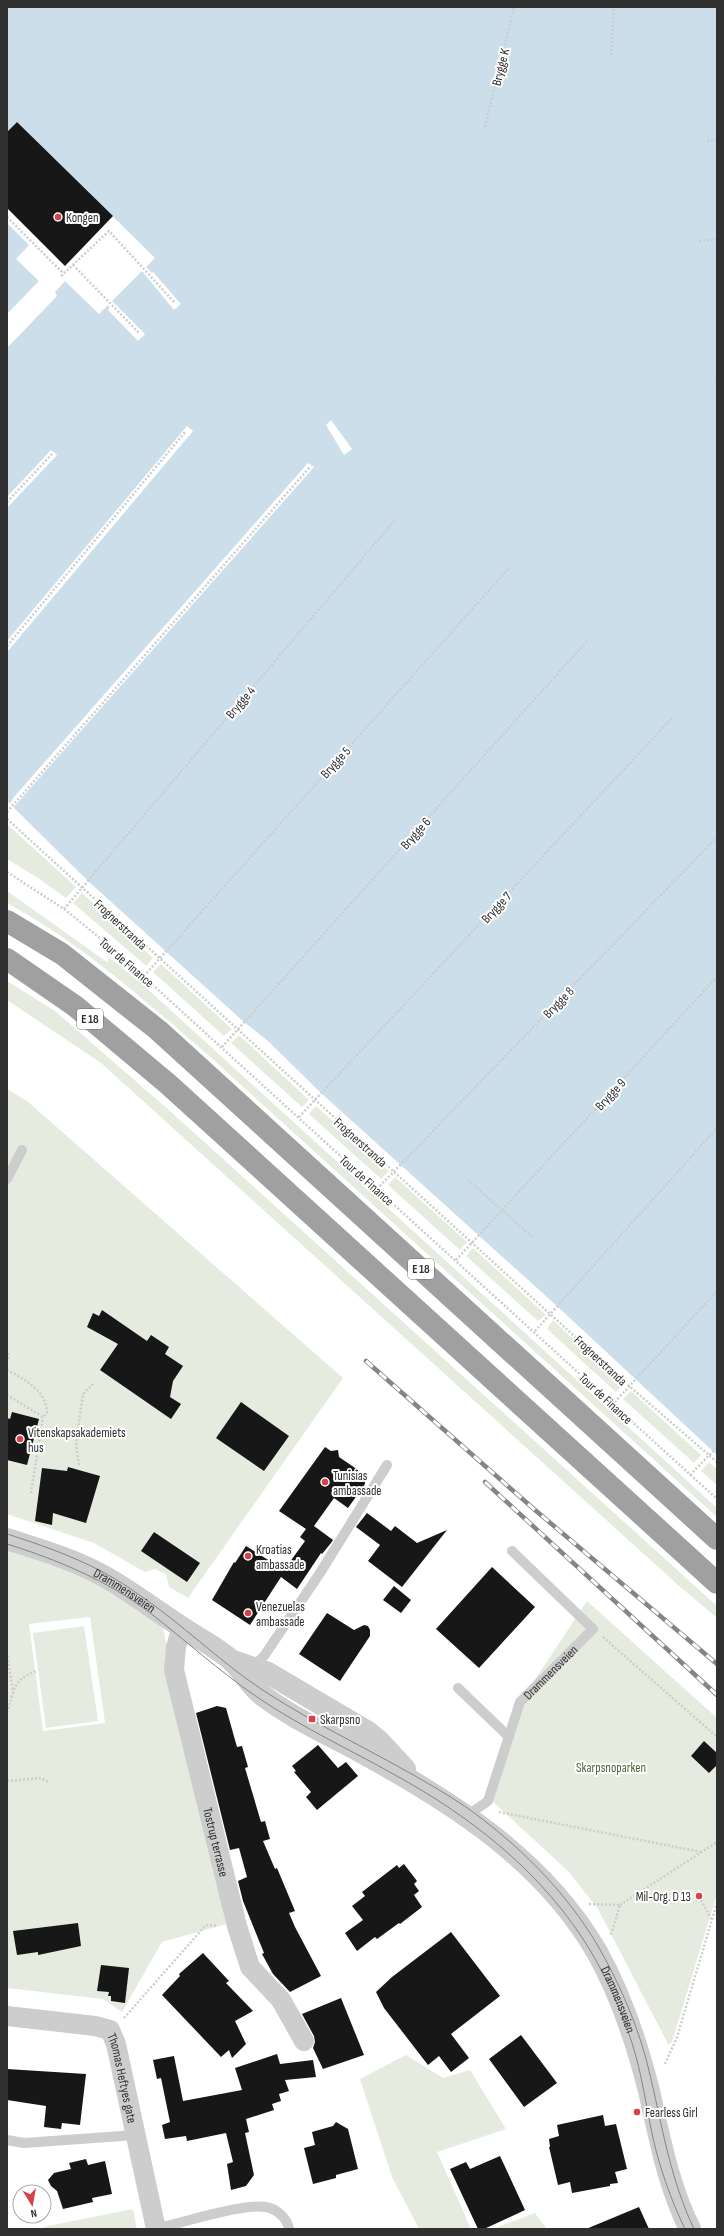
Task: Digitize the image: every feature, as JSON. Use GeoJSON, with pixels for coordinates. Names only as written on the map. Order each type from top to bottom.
{"type":"FeatureCollection","features":[{"type":"Feature","properties":{"kind":"highway","name":"E 18"},"geometry":{"type":"LineString","coordinates":[[7,921],[62,954],[158,1030],[717,1540]]}},
{"type":"Feature","properties":{"kind":"highway","name":"E 18"},"geometry":{"type":"LineString","coordinates":[[7,959],[75,1006],[168,1084],[717,1584]]}},
{"type":"Feature","properties":{"kind":"street","name":"Drammensveien"},"geometry":{"type":"LineString","coordinates":[[7,1539],[79,1564],[100,1574],[244,1669],[268,1673],[368,1732],[378,1740],[418,1783],[468,1815],[527,1865],[556,1895],[596,1952],[627,2017],[646,2079],[668,2175],[680,2209],[690,2229]]}},
{"type":"Feature","properties":{"kind":"street","name":"Tostrup terrasse"},"geometry":{"type":"LineString","coordinates":[[182,1627],[176,1647],[174,1670],[237,1926],[250,1967],[281,2000],[304,2041]]}},
{"type":"Feature","properties":{"kind":"street","name":"Thomas Heftyes gate"},"geometry":{"type":"LineString","coordinates":[[7,2016],[95,2026],[110,2030],[116,2044],[156,2229]]}},
{"type":"Feature","properties":{"kind":"lane"},"geometry":{"type":"LineString","coordinates":[[7,1179],[22,1150]]}},
{"type":"Feature","properties":{"kind":"lane"},"geometry":{"type":"LineString","coordinates":[[244,1669],[264,1656],[316,1579],[387,1465]]}},
{"type":"Feature","properties":{"kind":"lane"},"geometry":{"type":"LineString","coordinates":[[512,1551],[593,1629]]}},
{"type":"Feature","properties":{"kind":"lane","name":"Drammensveien"},"geometry":{"type":"LineString","coordinates":[[468,1815],[488,1801],[520,1702],[593,1629]]}},
{"type":"Feature","properties":{"kind":"lane"},"geometry":{"type":"LineString","coordinates":[[458,1688],[509,1737]]}},
{"type":"Feature","properties":{"kind":"lane"},"geometry":{"type":"LineString","coordinates":[[7,2140],[24,2143],[136,2135]]}},
{"type":"Feature","properties":{"kind":"lane","name":"Thomas Heftyes gate"},"geometry":{"type":"LineString","coordinates":[[156,2229],[247,2208],[266,2207],[280,2214],[287,2222],[289,2229]]}},
{"type":"Feature","properties":{"kind":"path","name":"Brygge K"},"geometry":{"type":"LineString","coordinates":[[485,127],[514,7]]}},
{"type":"Feature","properties":{"kind":"path"},"geometry":{"type":"LineString","coordinates":[[611,55],[614,7]]}},
{"type":"Feature","properties":{"kind":"path"},"geometry":{"type":"LineString","coordinates":[[707,141],[717,140]]}},
{"type":"Feature","properties":{"kind":"path"},"geometry":{"type":"LineString","coordinates":[[7,217],[63,275],[109,232],[176,303]]}},
{"type":"Feature","properties":{"kind":"path"},"geometry":{"type":"LineString","coordinates":[[699,241],[717,239]]}},
{"type":"Feature","properties":{"kind":"path"},"geometry":{"type":"LineString","coordinates":[[73,265],[140,334]]}},
{"type":"Feature","properties":{"kind":"path"},"geometry":{"type":"LineString","coordinates":[[7,646],[186,431]]}},
{"type":"Feature","properties":{"kind":"path"},"geometry":{"type":"LineString","coordinates":[[7,502],[52,454]]}},
{"type":"Feature","properties":{"kind":"path"},"geometry":{"type":"LineString","coordinates":[[7,812],[310,467]]}},
{"type":"Feature","properties":{"kind":"path","name":"Brygge 4"},"geometry":{"type":"LineString","coordinates":[[64,909],[396,519]]}},
{"type":"Feature","properties":{"kind":"path","name":"Brygge 5"},"geometry":{"type":"LineString","coordinates":[[144,976],[508,569]]}},
{"type":"Feature","properties":{"kind":"path","name":"Brygge 6"},"geometry":{"type":"LineString","coordinates":[[222,1047],[588,640]]}},
{"type":"Feature","properties":{"kind":"path","name":"Brygge 7"},"geometry":{"type":"LineString","coordinates":[[299,1117],[673,717]]}},
{"type":"Feature","properties":{"kind":"path","name":"Frognerstranda"},"geometry":{"type":"LineString","coordinates":[[7,819],[629,1386],[717,1462]]}},
{"type":"Feature","properties":{"kind":"path","name":"Brygge 8"},"geometry":{"type":"LineString","coordinates":[[377,1189],[717,837]]}},
{"type":"Feature","properties":{"kind":"path","name":"Tour de Finance"},"geometry":{"type":"LineString","coordinates":[[7,872],[64,909],[144,976],[535,1331],[612,1405],[717,1500]]}},
{"type":"Feature","properties":{"kind":"path","name":"Brygge 9"},"geometry":{"type":"LineString","coordinates":[[456,1260],[473,1244],[502,1210],[717,977]]}},
{"type":"Feature","properties":{"kind":"path"},"geometry":{"type":"LineString","coordinates":[[535,1331],[717,1128]]}},
{"type":"Feature","properties":{"kind":"path"},"geometry":{"type":"LineString","coordinates":[[468,1180],[532,1237]]}},
{"type":"Feature","properties":{"kind":"path"},"geometry":{"type":"LineString","coordinates":[[612,1405],[717,1291]]}},
{"type":"Feature","properties":{"kind":"path"},"geometry":{"type":"LineString","coordinates":[[7,1363],[9,1352]]}},
{"type":"Feature","properties":{"kind":"path"},"geometry":{"type":"LineString","coordinates":[[7,1370],[26,1381],[43,1397],[47,1407],[47,1413],[43,1417],[31,1493]]}},
{"type":"Feature","properties":{"kind":"path"},"geometry":{"type":"LineString","coordinates":[[79,1465],[76,1442],[83,1394],[93,1384]]}},
{"type":"Feature","properties":{"kind":"path"},"geometry":{"type":"LineString","coordinates":[[7,1395],[43,1417]]}},
{"type":"Feature","properties":{"kind":"path"},"geometry":{"type":"LineString","coordinates":[[690,1475],[717,1447]]}},
{"type":"Feature","properties":{"kind":"path"},"geometry":{"type":"LineString","coordinates":[[593,1629],[717,1737]]}},
{"type":"Feature","properties":{"kind":"path"},"geometry":{"type":"LineString","coordinates":[[7,1652],[13,1692]]}},
{"type":"Feature","properties":{"kind":"path"},"geometry":{"type":"LineString","coordinates":[[7,1713],[13,1692],[22,1678],[38,1671]]}},
{"type":"Feature","properties":{"kind":"path"},"geometry":{"type":"LineString","coordinates":[[7,1782],[41,1778],[48,1782]]}},
{"type":"Feature","properties":{"kind":"path"},"geometry":{"type":"LineString","coordinates":[[500,1812],[701,1852]]}},
{"type":"Feature","properties":{"kind":"path"},"geometry":{"type":"LineString","coordinates":[[589,1904],[620,1905],[717,1842]]}},
{"type":"Feature","properties":{"kind":"path"},"geometry":{"type":"LineString","coordinates":[[700,1900],[712,1920]]}},
{"type":"Feature","properties":{"kind":"path"},"geometry":{"type":"LineString","coordinates":[[665,2064],[677,2037],[717,1903]]}},
{"type":"Feature","properties":{"kind":"path"},"geometry":{"type":"LineString","coordinates":[[611,1935],[612,1926],[620,1905]]}},
{"type":"Feature","properties":{"kind":"path"},"geometry":{"type":"LineString","coordinates":[[123,2018],[206,1925],[219,1926]]}},
{"type":"Feature","properties":{"kind":"green space"},"geometry":{"type":"Polygon","coordinates":[[[7,824],[76,887],[66,898],[38,878],[7,859],[7,824]]]}},
{"type":"Feature","properties":{"kind":"green space"},"geometry":{"type":"Polygon","coordinates":[[[7,891],[107,962],[110,958],[142,984],[717,1508],[717,1517],[207,1054],[136,993],[86,954],[61,936],[7,903],[7,891]]]}},
{"type":"Feature","properties":{"kind":"green space"},"geometry":{"type":"Polygon","coordinates":[[[82,893],[153,958],[147,965],[73,903],[82,893]]]}},
{"type":"Feature","properties":{"kind":"green space"},"geometry":{"type":"Polygon","coordinates":[[[161,964],[232,1029],[224,1036],[153,972],[161,964]]]}},
{"type":"Feature","properties":{"kind":"green space"},"geometry":{"type":"Polygon","coordinates":[[[7,981],[55,1011],[170,1111],[717,1606],[717,1618],[678,1585],[101,1063],[7,1000],[7,981]]]}},
{"type":"Feature","properties":{"kind":"green space"},"geometry":{"type":"Polygon","coordinates":[[[239,1035],[309,1100],[302,1107],[231,1043],[239,1035]]]}},
{"type":"Feature","properties":{"kind":"green space"},"geometry":{"type":"Polygon","coordinates":[[[7,1089],[27,1101],[343,1378],[188,1598],[169,1587],[166,1574],[155,1569],[145,1572],[94,1543],[7,1514],[7,1089]]]}},
{"type":"Feature","properties":{"kind":"green space"},"geometry":{"type":"Polygon","coordinates":[[[316,1106],[389,1171],[381,1179],[309,1114],[316,1106]]]}},
{"type":"Feature","properties":{"kind":"green space"},"geometry":{"type":"Polygon","coordinates":[[[395,1177],[467,1242],[460,1250],[388,1185],[395,1177]]]}},
{"type":"Feature","properties":{"kind":"green space"},"geometry":{"type":"Polygon","coordinates":[[[473,1248],[546,1315],[538,1321],[466,1256],[473,1248]]]}},
{"type":"Feature","properties":{"kind":"green space"},"geometry":{"type":"Polygon","coordinates":[[[553,1320],[622,1385],[616,1392],[547,1329],[553,1320]]]}},
{"type":"Feature","properties":{"kind":"green space"},"geometry":{"type":"Polygon","coordinates":[[[631,1391],[701,1455],[694,1463],[623,1399],[631,1391]]]}},
{"type":"Feature","properties":{"kind":"green space"},"geometry":{"type":"Polygon","coordinates":[[[709,1462],[717,1469],[717,1485],[701,1471],[709,1462]]]}},
{"type":"Feature","properties":{"kind":"green space"},"geometry":{"type":"Polygon","coordinates":[[[7,1545],[101,1580],[161,1619],[226,1924],[162,1942],[122,2012],[103,1999],[7,1988],[7,1545]],[[90,1617],[29,1624],[43,1731],[105,1723],[90,1617]]]}},
{"type":"Feature","properties":{"kind":"green space","name":"Skarpsnoparken"},"geometry":{"type":"Polygon","coordinates":[[[587,1601],[717,1718],[717,1894],[672,2042],[668,2044],[598,1909],[568,1871],[491,1800],[520,1702],[587,1601]]]}},
{"type":"Feature","properties":{"kind":"green space"},"geometry":{"type":"Polygon","coordinates":[[[84,1626],[98,1721],[46,1728],[33,1633],[84,1626]]]}},
{"type":"Feature","properties":{"kind":"green space"},"geometry":{"type":"Polygon","coordinates":[[[406,2055],[443,2078],[470,2070],[506,2129],[437,2152],[471,2229],[419,2229],[392,2177],[360,2079],[406,2055]]]}},
{"type":"Feature","properties":{"kind":"green space"},"geometry":{"type":"Polygon","coordinates":[[[133,2209],[137,2229],[43,2229],[43,2227],[133,2209]]]}},
{"type":"Feature","properties":{"kind":"green space"},"geometry":{"type":"Polygon","coordinates":[[[535,2213],[547,2229],[493,2229],[535,2213]]]}},
{"type":"Feature","properties":{"kind":"water"},"geometry":{"type":"Polygon","coordinates":[[[7,7],[717,7],[717,1455],[558,1307],[321,1093],[268,1041],[244,1022],[88,881],[7,801],[7,7]]]}},
{"type":"Feature","properties":{"kind":"pier"},"geometry":{"type":"Polygon","coordinates":[[[17,122],[155,258],[146,267],[152,273],[153,272],[181,304],[174,310],[142,271],[112,301],[145,334],[138,341],[108,310],[110,308],[108,305],[99,314],[65,281],[55,292],[57,296],[7,348],[7,314],[39,281],[16,259],[29,245],[7,223],[7,132],[17,122]]]}},
{"type":"Feature","properties":{"kind":"pier"},"geometry":{"type":"Polygon","coordinates":[[[331,420],[352,449],[344,455],[326,425],[331,420]]]}},
{"type":"Feature","properties":{"kind":"pier"},"geometry":{"type":"Polygon","coordinates":[[[187,426],[193,431],[7,652],[7,641],[187,426]]]}},
{"type":"Feature","properties":{"kind":"pier"},"geometry":{"type":"Polygon","coordinates":[[[51,450],[57,455],[7,508],[7,497],[51,450]]]}},
{"type":"Feature","properties":{"kind":"pier"},"geometry":{"type":"Polygon","coordinates":[[[308,463],[314,467],[12,809],[9,805],[14,797],[308,463]]]}},
{"type":"Feature","properties":{"kind":"building"},"geometry":{"type":"Polygon","coordinates":[[[17,122],[113,216],[65,266],[7,208],[7,132],[17,122]]]}},
{"type":"Feature","properties":{"kind":"building"},"geometry":{"type":"Polygon","coordinates":[[[102,1310],[147,1341],[151,1335],[169,1347],[165,1354],[183,1366],[173,1381],[170,1397],[181,1404],[171,1419],[100,1370],[118,1344],[87,1327],[93,1313],[99,1316],[102,1310]]]}},
{"type":"Feature","properties":{"kind":"building"},"geometry":{"type":"Polygon","coordinates":[[[241,1402],[289,1436],[264,1471],[216,1438],[241,1402]]]}},
{"type":"Feature","properties":{"kind":"building","name":"Vitenskapsakademiets hus"},"geometry":{"type":"Polygon","coordinates":[[[12,1412],[39,1419],[27,1465],[7,1460],[7,1418],[10,1419],[12,1412]]]}},
{"type":"Feature","properties":{"kind":"building"},"geometry":{"type":"Polygon","coordinates":[[[325,1447],[331,1451],[338,1450],[339,1457],[364,1474],[365,1484],[348,1508],[334,1498],[314,1526],[333,1540],[322,1554],[321,1553],[297,1589],[281,1577],[250,1625],[212,1600],[234,1562],[235,1563],[246,1546],[284,1570],[305,1541],[300,1537],[306,1529],[279,1511],[325,1447]]]}},
{"type":"Feature","properties":{"kind":"building"},"geometry":{"type":"Polygon","coordinates":[[[68,1467],[100,1476],[86,1523],[53,1513],[52,1525],[35,1521],[42,1468],[67,1471],[68,1467]]]}},
{"type":"Feature","properties":{"kind":"building"},"geometry":{"type":"Polygon","coordinates":[[[367,1513],[391,1531],[395,1526],[417,1543],[447,1530],[402,1587],[368,1561],[380,1545],[356,1527],[367,1513]]]}},
{"type":"Feature","properties":{"kind":"building"},"geometry":{"type":"Polygon","coordinates":[[[154,1532],[200,1563],[187,1582],[141,1551],[154,1532]]]}},
{"type":"Feature","properties":{"kind":"building"},"geometry":{"type":"Polygon","coordinates":[[[492,1567],[535,1607],[479,1668],[436,1629],[492,1567]]]}},
{"type":"Feature","properties":{"kind":"building"},"geometry":{"type":"Polygon","coordinates":[[[394,1586],[411,1600],[401,1613],[383,1600],[394,1586]]]}},
{"type":"Feature","properties":{"kind":"building"},"geometry":{"type":"Polygon","coordinates":[[[327,1613],[354,1630],[364,1625],[368,1626],[370,1630],[370,1636],[340,1681],[299,1654],[327,1613]]]}},
{"type":"Feature","properties":{"kind":"building"},"geometry":{"type":"Polygon","coordinates":[[[217,1706],[226,1708],[237,1747],[242,1746],[248,1767],[245,1768],[261,1822],[265,1821],[270,1839],[263,1841],[275,1869],[277,1868],[295,1911],[289,1913],[295,1927],[321,1976],[290,1992],[273,1974],[262,1954],[264,1953],[243,1901],[238,1881],[247,1877],[239,1848],[230,1850],[196,1713],[217,1706]]]}},
{"type":"Feature","properties":{"kind":"building"},"geometry":{"type":"Polygon","coordinates":[[[704,1741],[717,1753],[717,1765],[709,1773],[691,1756],[704,1741]]]}},
{"type":"Feature","properties":{"kind":"building"},"geometry":{"type":"Polygon","coordinates":[[[318,1745],[338,1768],[346,1762],[358,1776],[317,1810],[306,1797],[311,1792],[294,1772],[296,1771],[292,1766],[318,1745]]]}},
{"type":"Feature","properties":{"kind":"building"},"geometry":{"type":"Polygon","coordinates":[[[404,1864],[417,1881],[414,1884],[419,1891],[414,1895],[422,1907],[400,1924],[399,1923],[377,1939],[375,1937],[357,1951],[345,1933],[363,1920],[352,1906],[365,1896],[362,1892],[397,1865],[399,1868],[404,1864]]]}},
{"type":"Feature","properties":{"kind":"building"},"geometry":{"type":"Polygon","coordinates":[[[78,1923],[81,1946],[38,1955],[38,1952],[17,1955],[13,1931],[78,1923]]]}},
{"type":"Feature","properties":{"kind":"building"},"geometry":{"type":"Polygon","coordinates":[[[451,1932],[500,1996],[451,2034],[469,2058],[451,2072],[439,2056],[428,2065],[384,2008],[376,1992],[392,1977],[451,1932]]]}},
{"type":"Feature","properties":{"kind":"building"},"geometry":{"type":"Polygon","coordinates":[[[203,1953],[229,1981],[226,1983],[253,2011],[235,2021],[246,2044],[232,2058],[229,2050],[221,2057],[162,1995],[180,1976],[179,1974],[203,1953]]]}},
{"type":"Feature","properties":{"kind":"building"},"geometry":{"type":"Polygon","coordinates":[[[101,1965],[129,1968],[125,2003],[111,2001],[111,1996],[108,1996],[109,1992],[97,1991],[101,1965]]]}},
{"type":"Feature","properties":{"kind":"building"},"geometry":{"type":"Polygon","coordinates":[[[341,1998],[364,2055],[323,2069],[313,2048],[315,2042],[314,2036],[302,2014],[341,1998]]]}},
{"type":"Feature","properties":{"kind":"building"},"geometry":{"type":"Polygon","coordinates":[[[521,2035],[557,2083],[524,2107],[489,2059],[521,2035]]]}},
{"type":"Feature","properties":{"kind":"building"},"geometry":{"type":"Polygon","coordinates":[[[277,2054],[280,2064],[313,2060],[316,2077],[285,2080],[289,2091],[279,2094],[281,2101],[272,2104],[274,2110],[246,2119],[249,2132],[245,2133],[254,2175],[246,2186],[231,2190],[227,2164],[233,2162],[226,2133],[187,2141],[186,2136],[165,2139],[162,2125],[170,2122],[161,2078],[157,2079],[153,2060],[174,2056],[183,2101],[242,2090],[235,2068],[277,2054]]]}},
{"type":"Feature","properties":{"kind":"building"},"geometry":{"type":"Polygon","coordinates":[[[7,2069],[86,2074],[80,2125],[62,2123],[61,2129],[44,2127],[46,2106],[7,2100],[7,2069]]]}},
{"type":"Feature","properties":{"kind":"building"},"geometry":{"type":"Polygon","coordinates":[[[603,2115],[605,2126],[616,2124],[627,2169],[615,2172],[618,2183],[610,2184],[610,2186],[572,2193],[570,2182],[558,2185],[549,2147],[549,2139],[559,2136],[557,2125],[603,2115]]]}},
{"type":"Feature","properties":{"kind":"building"},"geometry":{"type":"Polygon","coordinates":[[[336,2122],[348,2129],[358,2169],[336,2175],[336,2178],[313,2184],[304,2148],[315,2145],[312,2132],[333,2126],[336,2122]]]}},
{"type":"Feature","properties":{"kind":"building"},"geometry":{"type":"Polygon","coordinates":[[[500,2156],[525,2210],[484,2229],[478,2229],[450,2169],[466,2162],[470,2169],[500,2156]]]}},
{"type":"Feature","properties":{"kind":"building"},"geometry":{"type":"Polygon","coordinates":[[[86,2159],[88,2165],[105,2161],[112,2194],[92,2198],[93,2202],[63,2209],[57,2191],[52,2187],[52,2184],[50,2184],[48,2180],[54,2173],[71,2169],[69,2163],[86,2159]]]}},
{"type":"Feature","properties":{"kind":"building"},"geometry":{"type":"Polygon","coordinates":[[[639,2207],[649,2229],[586,2229],[639,2207]]]}},
{"type":"Feature","properties":{"kind":"tram line"},"geometry":{"type":"LineString","coordinates":[[7,1534],[75,1559],[107,1574],[123,1584],[154,1605],[245,1678],[261,1689],[286,1705],[438,1789],[463,1805],[483,1819],[538,1868],[585,1925],[598,1946],[625,1999],[645,2055],[665,2143],[677,2186],[694,2229]]}},
{"type":"Feature","properties":{"kind":"tram line"},"geometry":{"type":"LineString","coordinates":[[7,1544],[63,1564],[116,1590],[149,1612],[229,1677],[257,1697],[308,1728],[424,1791],[478,1829],[528,1872],[551,1896],[572,1922],[590,1950],[619,2007],[628,2031],[641,2078],[659,2161],[675,2207],[685,2229]]}},
{"type":"Feature","properties":{"kind":"railway"},"geometry":{"type":"LineString","coordinates":[[366,1361],[535,1510],[717,1664]]}},
{"type":"Feature","properties":{"kind":"railway"},"geometry":{"type":"LineString","coordinates":[[485,1482],[717,1695]]}},
{"type":"Feature","properties":{"kind":"place","name":"Kongen"},"geometry":{"type":"Point","coordinates":[58,217]}},
{"type":"Feature","properties":{"kind":"place","name":"Vitenskapsakademiets hus"},"geometry":{"type":"Point","coordinates":[20,1439]}},
{"type":"Feature","properties":{"kind":"place","name":"Tunisias ambassade"},"geometry":{"type":"Point","coordinates":[325,1482]}},
{"type":"Feature","properties":{"kind":"place","name":"Kroatias ambassade"},"geometry":{"type":"Point","coordinates":[248,1556]}},
{"type":"Feature","properties":{"kind":"place","name":"Venezuelas ambassade"},"geometry":{"type":"Point","coordinates":[248,1613]}},
{"type":"Feature","properties":{"kind":"place","name":"Skarpsno"},"geometry":{"type":"Point","coordinates":[312,1719]}},
{"type":"Feature","properties":{"kind":"place","name":"Mil-Org. D 13"},"geometry":{"type":"Point","coordinates":[699,1896]}},
{"type":"Feature","properties":{"kind":"place","name":"Fearless Girl"},"geometry":{"type":"Point","coordinates":[637,2112]}}]}
